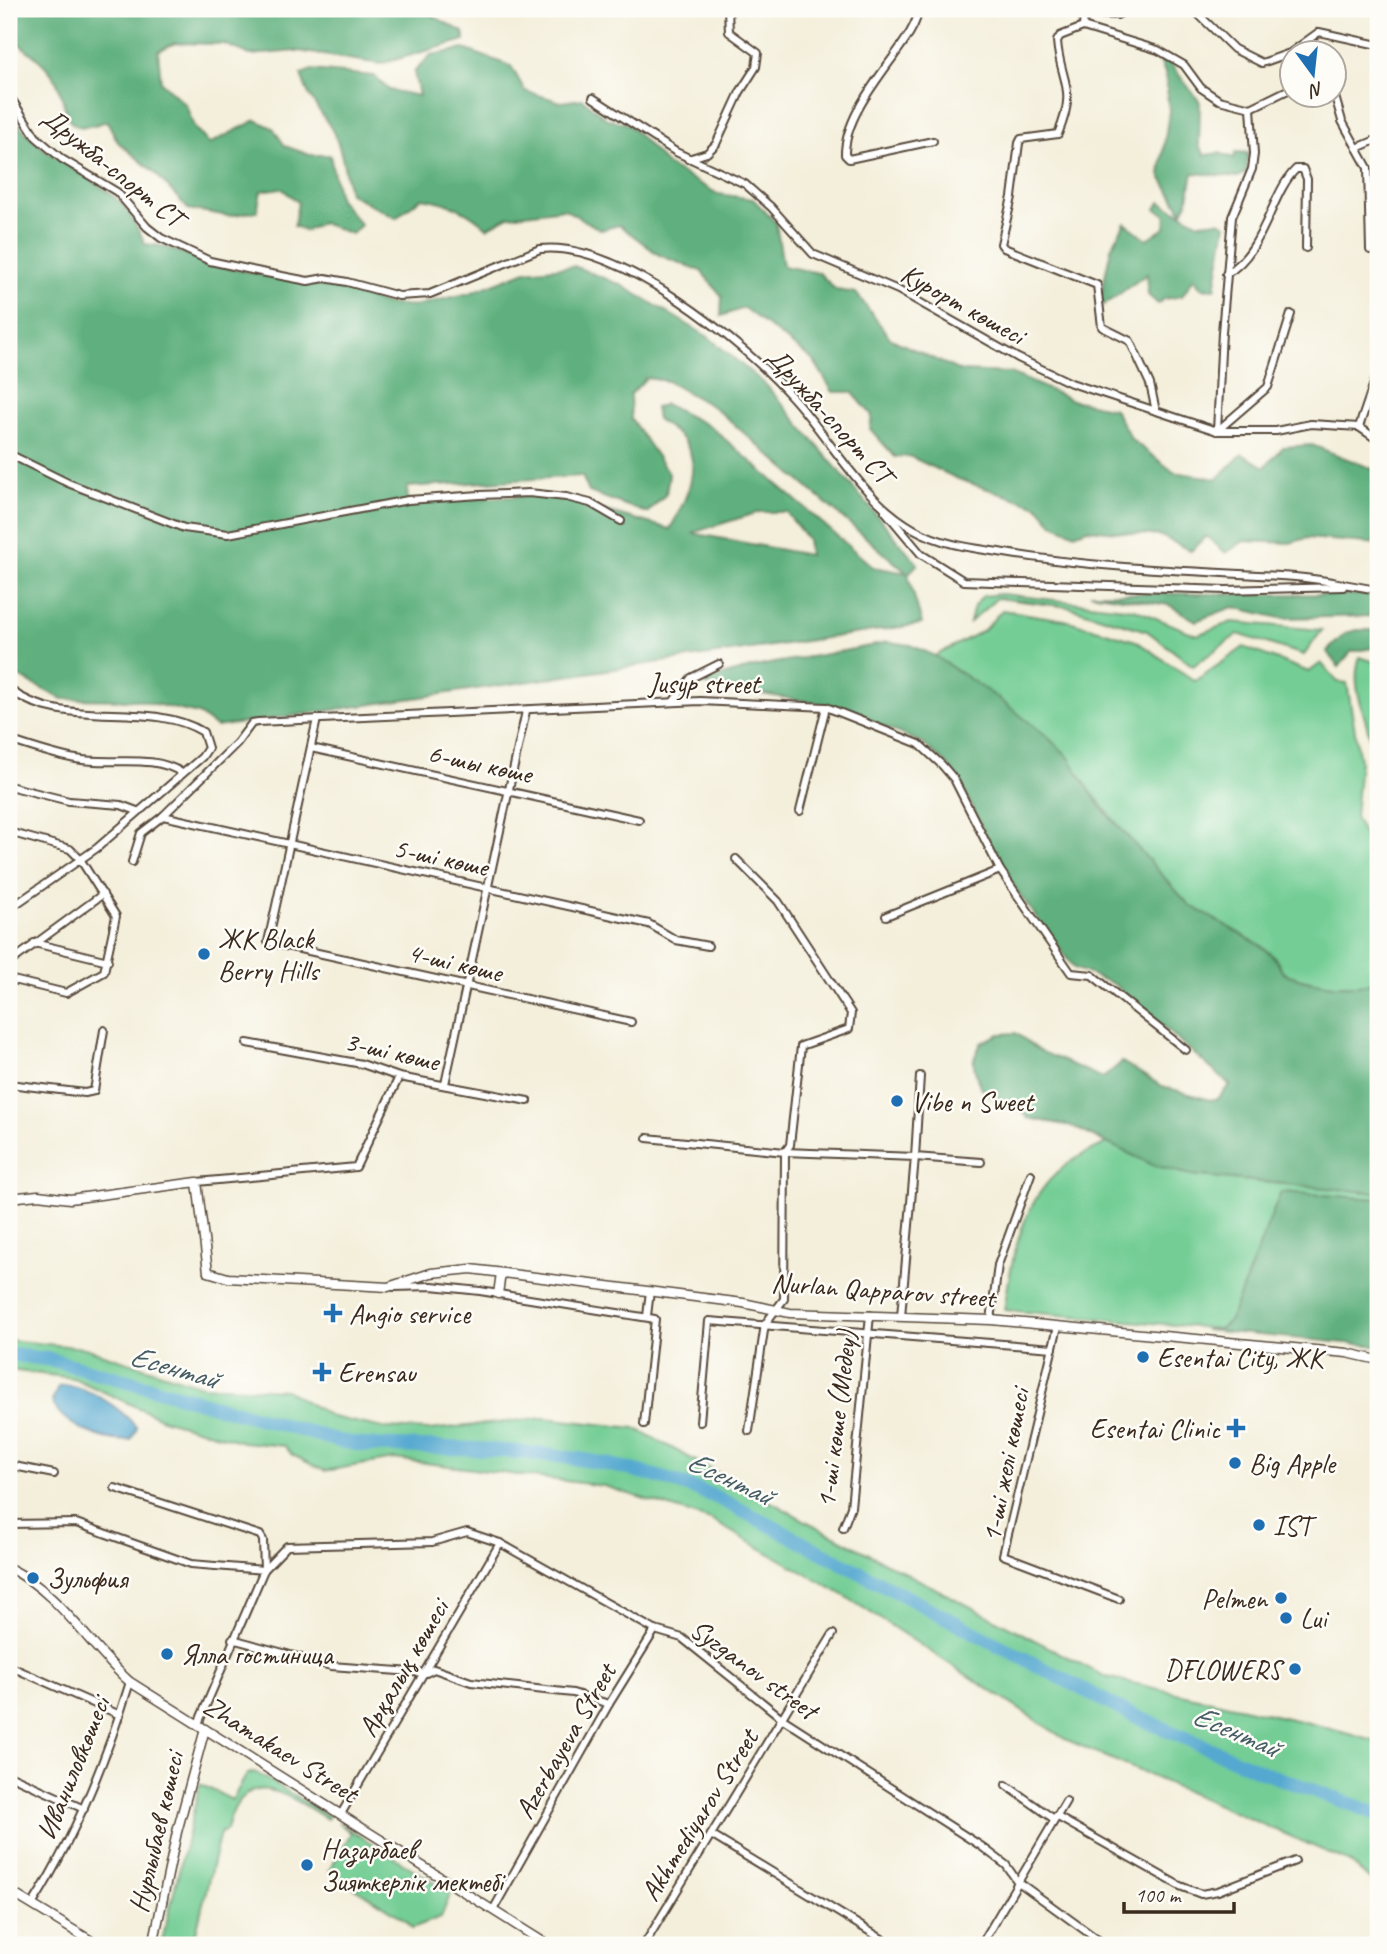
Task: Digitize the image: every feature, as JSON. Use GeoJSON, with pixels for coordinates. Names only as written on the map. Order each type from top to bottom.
{"type":"FeatureCollection","features":[{"type":"Feature","properties":{"kind":"street"},"geometry":{"type":"LineString","coordinates":[[688,159],[707,153],[716,144],[740,92],[759,61],[758,53],[734,39],[729,32],[728,9]]}},
{"type":"Feature","properties":{"kind":"street"},"geometry":{"type":"LineString","coordinates":[[918,9],[912,27],[871,85],[858,110],[849,131],[845,155],[849,159],[868,156],[933,141]]}},
{"type":"Feature","properties":{"kind":"street"},"geometry":{"type":"LineString","coordinates":[[1075,9],[1084,14],[1117,15],[1129,9]]}},
{"type":"Feature","properties":{"kind":"street"},"geometry":{"type":"LineString","coordinates":[[1193,9],[1234,49],[1262,62],[1290,53],[1319,32],[1378,44]]}},
{"type":"Feature","properties":{"kind":"street"},"geometry":{"type":"LineString","coordinates":[[1083,27],[1084,14]]}},
{"type":"Feature","properties":{"kind":"street"},"geometry":{"type":"LineString","coordinates":[[1156,411],[1150,384],[1130,341],[1102,327],[1097,285],[1004,248],[1001,244],[1012,197],[1018,143],[1021,139],[1058,134],[1066,115],[1069,94],[1057,41],[1060,36],[1083,27],[1158,50],[1184,65],[1201,88],[1219,100],[1251,108],[1278,95]]}},
{"type":"Feature","properties":{"kind":"street","name":"Дружба-спорт СТ"},"geometry":{"type":"LineString","coordinates":[[9,95],[36,137],[62,159],[117,192],[147,227],[161,238],[210,261],[308,281],[325,278],[414,297],[430,294],[540,249],[553,247],[598,259],[658,286],[696,312],[792,396],[882,506],[913,529],[944,543],[1057,562],[1299,577],[1378,590]]}},
{"type":"Feature","properties":{"kind":"street","name":"Курорт көшесі"},"geometry":{"type":"LineString","coordinates":[[593,98],[688,159],[745,184],[771,207],[813,254],[898,290],[1018,358],[1071,383],[1217,431],[1276,431],[1311,424],[1359,427]]}},
{"type":"Feature","properties":{"kind":"street"},"geometry":{"type":"LineString","coordinates":[[1217,431],[1226,274],[1233,217],[1252,169],[1254,154],[1251,108]]}},
{"type":"Feature","properties":{"kind":"street"},"geometry":{"type":"LineString","coordinates":[[1339,108],[1342,121],[1368,168],[1370,250]]}},
{"type":"Feature","properties":{"kind":"street"},"geometry":{"type":"LineString","coordinates":[[1357,148],[1378,138]]}},
{"type":"Feature","properties":{"kind":"street"},"geometry":{"type":"LineString","coordinates":[[1368,168],[1378,168]]}},
{"type":"Feature","properties":{"kind":"street"},"geometry":{"type":"LineString","coordinates":[[1226,274],[1235,269],[1269,220],[1288,176],[1296,169],[1303,170],[1307,179],[1306,248]]}},
{"type":"Feature","properties":{"kind":"street"},"geometry":{"type":"LineString","coordinates":[[1217,431],[1268,387],[1291,314]]}},
{"type":"Feature","properties":{"kind":"street"},"geometry":{"type":"LineString","coordinates":[[1377,439],[1359,427],[1378,371]]}},
{"type":"Feature","properties":{"kind":"street"},"geometry":{"type":"LineString","coordinates":[[9,454],[68,483],[184,528],[201,532],[228,534],[408,500],[529,493],[590,503],[621,521]]}},
{"type":"Feature","properties":{"kind":"street"},"geometry":{"type":"LineString","coordinates":[[882,506],[921,554],[964,581],[1226,590],[1357,587]]}},
{"type":"Feature","properties":{"kind":"street"},"geometry":{"type":"LineString","coordinates":[[673,702],[691,678],[719,664]]}},
{"type":"Feature","properties":{"kind":"street"},"geometry":{"type":"LineString","coordinates":[[9,689],[34,703],[90,715],[188,723],[203,732],[208,748],[80,859],[12,906],[9,896]]}},
{"type":"Feature","properties":{"kind":"street","name":"Jusyp street"},"geometry":{"type":"LineString","coordinates":[[132,862],[141,833],[163,816],[237,743],[252,723],[673,702],[826,707],[919,744],[942,765],[954,779],[1000,870],[1071,973],[1092,975],[1186,1050]]}},
{"type":"Feature","properties":{"kind":"street"},"geometry":{"type":"LineString","coordinates":[[800,811],[826,707]]}},
{"type":"Feature","properties":{"kind":"street"},"geometry":{"type":"LineString","coordinates":[[445,1084],[526,710]]}},
{"type":"Feature","properties":{"kind":"street"},"geometry":{"type":"LineString","coordinates":[[289,846],[317,719]]}},
{"type":"Feature","properties":{"kind":"street"},"geometry":{"type":"LineString","coordinates":[[9,740],[77,760],[153,762],[170,765],[182,773]]}},
{"type":"Feature","properties":{"kind":"street","name":"6-шы көше"},"geometry":{"type":"LineString","coordinates":[[311,748],[639,820]]}},
{"type":"Feature","properties":{"kind":"street"},"geometry":{"type":"LineString","coordinates":[[9,786],[69,801],[121,805],[137,811]]}},
{"type":"Feature","properties":{"kind":"street","name":"5-ші көше"},"geometry":{"type":"LineString","coordinates":[[163,816],[649,924],[676,940],[708,946]]}},
{"type":"Feature","properties":{"kind":"street"},"geometry":{"type":"LineString","coordinates":[[9,832],[64,845],[80,859],[116,916],[104,972],[66,993],[9,979]]}},
{"type":"Feature","properties":{"kind":"street","name":"4-ші көше"},"geometry":{"type":"LineString","coordinates":[[289,846],[268,942],[355,959],[465,987],[631,1022]]}},
{"type":"Feature","properties":{"kind":"street"},"geometry":{"type":"LineString","coordinates":[[736,859],[778,901],[851,1013],[849,1029],[801,1046],[790,1145],[785,1152],[784,1299],[765,1324],[750,1431]]}},
{"type":"Feature","properties":{"kind":"street"},"geometry":{"type":"LineString","coordinates":[[886,916],[1000,870]]}},
{"type":"Feature","properties":{"kind":"street"},"geometry":{"type":"LineString","coordinates":[[9,963],[103,894]]}},
{"type":"Feature","properties":{"kind":"street"},"geometry":{"type":"LineString","coordinates":[[34,943],[108,961]]}},
{"type":"Feature","properties":{"kind":"street"},"geometry":{"type":"LineString","coordinates":[[9,1084],[85,1093],[93,1091],[104,1030]]}},
{"type":"Feature","properties":{"kind":"street","name":"3-ші көше"},"geometry":{"type":"LineString","coordinates":[[247,1043],[362,1064],[399,1077],[528,1101]]}},
{"type":"Feature","properties":{"kind":"street"},"geometry":{"type":"LineString","coordinates":[[901,1316],[920,1076]]}},
{"type":"Feature","properties":{"kind":"street"},"geometry":{"type":"LineString","coordinates":[[9,1198],[38,1195],[70,1199],[197,1182],[356,1167],[399,1077]]}},
{"type":"Feature","properties":{"kind":"street"},"geometry":{"type":"LineString","coordinates":[[647,1138],[785,1152],[981,1162]]}},
{"type":"Feature","properties":{"kind":"street"},"geometry":{"type":"LineString","coordinates":[[991,1320],[998,1265],[1031,1174]]}},
{"type":"Feature","properties":{"kind":"street","name":"Nurlan Qapparov street"},"geometry":{"type":"LineString","coordinates":[[197,1182],[208,1272],[228,1278],[388,1287],[438,1287],[647,1316],[657,1323],[644,1424]]}},
{"type":"Feature","properties":{"kind":"street","name":"Nurlan Qapparov street"},"geometry":{"type":"LineString","coordinates":[[388,1287],[406,1279],[450,1269],[650,1291],[778,1310],[991,1320],[1347,1353],[1378,1360]]}},
{"type":"Feature","properties":{"kind":"street"},"geometry":{"type":"LineString","coordinates":[[498,1294],[501,1273]]}},
{"type":"Feature","properties":{"kind":"street"},"geometry":{"type":"LineString","coordinates":[[647,1316],[650,1291]]}},
{"type":"Feature","properties":{"kind":"street","name":"1-ші көше (Медеу)"},"geometry":{"type":"LineString","coordinates":[[843,1528],[851,1507],[870,1315]]}},
{"type":"Feature","properties":{"kind":"street","name":"Nurlan Qapparov street"},"geometry":{"type":"LineString","coordinates":[[700,1422],[709,1321],[1053,1348]]}},
{"type":"Feature","properties":{"kind":"street"},"geometry":{"type":"LineString","coordinates":[[1053,1348],[1058,1326]]}},
{"type":"Feature","properties":{"kind":"street","name":"1-ші желі көшесі"},"geometry":{"type":"LineString","coordinates":[[1053,1348],[1003,1555],[1119,1599]]}},
{"type":"Feature","properties":{"kind":"street"},"geometry":{"type":"LineString","coordinates":[[9,1465],[54,1474]]}},
{"type":"Feature","properties":{"kind":"street"},"geometry":{"type":"LineString","coordinates":[[9,1524],[76,1523],[191,1564],[264,1570],[263,1540],[260,1535],[114,1488]]}},
{"type":"Feature","properties":{"kind":"street","name":"Syzganov street"},"geometry":{"type":"LineString","coordinates":[[264,1570],[293,1544],[432,1542],[465,1532],[500,1543],[655,1630],[682,1638],[783,1718],[981,1846],[1006,1865],[1017,1881],[1105,1945]]}},
{"type":"Feature","properties":{"kind":"street","name":"Арқалық көшесі"},"geometry":{"type":"LineString","coordinates":[[341,1814],[500,1543]]}},
{"type":"Feature","properties":{"kind":"street","name":"Zhamakaev Street"},"geometry":{"type":"LineString","coordinates":[[9,1568],[58,1606],[85,1633],[106,1661],[130,1682],[548,1945]]}},
{"type":"Feature","properties":{"kind":"street","name":"Нурлыбаев көшесі"},"geometry":{"type":"LineString","coordinates":[[153,1945],[202,1727],[232,1639],[264,1570]]}},
{"type":"Feature","properties":{"kind":"street","name":"Azerbayeva Street"},"geometry":{"type":"LineString","coordinates":[[493,1910],[609,1704],[655,1630]]}},
{"type":"Feature","properties":{"kind":"street","name":"Akhmediyarov Street"},"geometry":{"type":"LineString","coordinates":[[644,1945],[833,1634]]}},
{"type":"Feature","properties":{"kind":"street"},"geometry":{"type":"LineString","coordinates":[[232,1639],[331,1666],[426,1673],[434,1669],[471,1682],[573,1693],[609,1704]]}},
{"type":"Feature","properties":{"kind":"street"},"geometry":{"type":"LineString","coordinates":[[9,1666],[120,1715]]}},
{"type":"Feature","properties":{"kind":"street","name":"Иваниловкөшесі"},"geometry":{"type":"LineString","coordinates":[[32,1905],[84,1809],[130,1682]]}},
{"type":"Feature","properties":{"kind":"street"},"geometry":{"type":"LineString","coordinates":[[9,1775],[84,1809]]}},
{"type":"Feature","properties":{"kind":"street"},"geometry":{"type":"LineString","coordinates":[[1006,1785],[1055,1817],[1180,1886],[1201,1894],[1218,1891],[1295,1861]]}},
{"type":"Feature","properties":{"kind":"street"},"geometry":{"type":"LineString","coordinates":[[981,1945],[1066,1801]]}},
{"type":"Feature","properties":{"kind":"street"},"geometry":{"type":"LineString","coordinates":[[711,1835],[892,1945]]}},
{"type":"Feature","properties":{"kind":"street"},"geometry":{"type":"LineString","coordinates":[[9,1891],[98,1945]]}},
{"type":"Feature","properties":{"kind":"green space"},"geometry":{"type":"Polygon","coordinates":[[[9,9],[406,9],[413,13],[424,11],[463,32],[465,40],[380,64],[298,51],[250,55],[224,44],[175,43],[158,51],[161,82],[186,105],[194,127],[209,144],[256,120],[273,128],[285,146],[310,155],[330,155],[339,199],[361,225],[352,234],[322,223],[305,231],[294,226],[298,202],[281,188],[261,191],[257,211],[229,216],[188,209],[155,173],[118,142],[107,121],[81,127],[74,124],[69,119],[52,74],[9,36],[9,9]]]}},
{"type":"Feature","properties":{"kind":"green space"},"geometry":{"type":"Polygon","coordinates":[[[464,49],[511,66],[525,91],[561,102],[582,99],[607,119],[628,124],[667,165],[718,194],[753,199],[776,223],[783,266],[819,273],[836,290],[856,293],[891,339],[960,371],[1011,373],[1072,400],[1114,409],[1132,440],[1174,472],[1217,479],[1242,454],[1265,467],[1283,447],[1312,445],[1378,471],[1378,544],[1307,538],[1290,543],[1244,541],[1226,553],[1206,536],[1191,551],[1161,536],[1087,529],[1075,534],[1053,524],[1038,506],[958,479],[909,456],[895,457],[870,429],[872,415],[852,392],[833,392],[814,361],[744,308],[721,316],[722,296],[701,271],[659,255],[619,225],[601,230],[564,209],[509,216],[487,228],[457,207],[421,198],[396,218],[349,193],[335,135],[310,97],[301,74],[312,70],[374,76],[389,90],[419,96],[414,72],[431,55],[464,49]]]}},
{"type":"Feature","properties":{"kind":"green space"},"geometry":{"type":"Polygon","coordinates":[[[1166,58],[1200,102],[1199,146],[1205,155],[1219,153],[1234,158],[1236,152],[1248,153],[1246,173],[1238,177],[1193,173],[1187,204],[1182,212],[1160,175],[1169,111],[1165,73],[1159,59],[1166,58]]]}},
{"type":"Feature","properties":{"kind":"green space"},"geometry":{"type":"Polygon","coordinates":[[[9,109],[30,137],[117,200],[131,217],[145,244],[162,246],[227,268],[351,291],[385,304],[414,306],[470,293],[526,271],[574,266],[621,285],[707,336],[766,385],[918,564],[908,574],[922,624],[216,727],[198,714],[137,700],[62,699],[9,672],[9,109]],[[646,378],[630,395],[631,419],[669,474],[666,494],[647,513],[589,492],[582,476],[407,487],[408,502],[549,495],[670,529],[690,485],[692,462],[683,440],[657,419],[655,408],[665,404],[711,427],[873,567],[907,573],[715,408],[667,381],[646,378]],[[759,512],[692,533],[809,555],[807,539],[786,512],[759,512]]]}},
{"type":"Feature","properties":{"kind":"green space"},"geometry":{"type":"Polygon","coordinates":[[[1160,202],[1199,223],[1219,221],[1226,225],[1215,289],[1201,288],[1194,278],[1182,296],[1164,299],[1158,304],[1148,295],[1147,274],[1104,305],[1100,300],[1111,248],[1125,223],[1147,239],[1165,228],[1166,215],[1156,209],[1160,202]]]}},
{"type":"Feature","properties":{"kind":"green space"},"geometry":{"type":"Polygon","coordinates":[[[1090,593],[1378,595],[1378,616],[1280,618],[1233,607],[1196,621],[1169,605],[1090,593]]]}},
{"type":"Feature","properties":{"kind":"green space"},"geometry":{"type":"Polygon","coordinates":[[[1001,594],[1134,609],[1197,635],[1232,622],[1322,630],[1304,655],[1238,634],[1193,666],[1147,631],[1069,607],[997,598],[970,622],[974,606],[983,596],[1001,594]]]}},
{"type":"Feature","properties":{"kind":"green space"},"geometry":{"type":"Polygon","coordinates":[[[1002,610],[1065,620],[1136,641],[1195,681],[1244,647],[1309,672],[1321,663],[1338,682],[1347,683],[1360,761],[1355,817],[1378,864],[1378,982],[1330,985],[1283,973],[1275,958],[1260,945],[1189,905],[1143,856],[1084,783],[935,656],[984,630],[1002,610]]]}},
{"type":"Feature","properties":{"kind":"green space"},"geometry":{"type":"Polygon","coordinates":[[[1378,630],[1378,647],[1351,652],[1339,667],[1327,651],[1346,633],[1378,630]]]}},
{"type":"Feature","properties":{"kind":"green space"},"geometry":{"type":"Polygon","coordinates":[[[887,642],[911,645],[935,656],[998,698],[1043,733],[1067,755],[1099,805],[1189,905],[1260,945],[1275,958],[1283,973],[1330,985],[1378,982],[1378,1193],[1191,1175],[1153,1165],[1071,1126],[1028,1118],[1021,1111],[985,1092],[976,1074],[974,1061],[981,1043],[999,1034],[1016,1033],[1040,1051],[1103,1078],[1122,1062],[1162,1086],[1210,1100],[1218,1098],[1230,1085],[1114,984],[1074,968],[1000,868],[962,785],[948,765],[922,743],[835,706],[700,684],[746,669],[887,642]]]}},
{"type":"Feature","properties":{"kind":"green space"},"geometry":{"type":"Polygon","coordinates":[[[1360,657],[1375,662],[1378,668],[1378,835],[1370,805],[1373,756],[1358,694],[1357,669],[1360,657]]]}},
{"type":"Feature","properties":{"kind":"green space"},"geometry":{"type":"Polygon","coordinates":[[[1109,1142],[1153,1165],[1191,1175],[1378,1193],[1378,1199],[1281,1192],[1230,1320],[1219,1329],[1004,1310],[1015,1250],[1038,1195],[1071,1161],[1109,1142]]]}},
{"type":"Feature","properties":{"kind":"green space"},"geometry":{"type":"Polygon","coordinates":[[[1281,1192],[1378,1199],[1378,1346],[1204,1330],[1219,1329],[1230,1320],[1281,1192]]]}},
{"type":"Feature","properties":{"kind":"green space"},"geometry":{"type":"Polygon","coordinates":[[[9,1340],[85,1348],[202,1386],[286,1390],[332,1417],[383,1428],[429,1430],[544,1418],[635,1428],[817,1527],[1106,1677],[1309,1723],[1378,1742],[1378,1887],[1350,1862],[1065,1739],[845,1596],[711,1520],[604,1486],[394,1459],[325,1471],[292,1455],[285,1446],[243,1442],[165,1420],[73,1378],[9,1370],[9,1340]]]}},
{"type":"Feature","properties":{"kind":"green space"},"geometry":{"type":"Polygon","coordinates":[[[255,1772],[329,1816],[327,1819],[297,1801],[268,1790],[255,1790],[243,1796],[234,1809],[227,1830],[220,1833],[193,1945],[161,1945],[200,1784],[232,1800],[247,1774],[255,1772]]]}},
{"type":"Feature","properties":{"kind":"green space"},"geometry":{"type":"Polygon","coordinates":[[[338,1822],[451,1893],[441,1917],[412,1928],[407,1921],[329,1871],[351,1833],[338,1822]]]}},
{"type":"Feature","properties":{"kind":"water"},"geometry":{"type":"Polygon","coordinates":[[[64,1385],[94,1394],[122,1413],[137,1428],[131,1440],[97,1436],[65,1418],[52,1401],[58,1387],[64,1385]]]}},
{"type":"Feature","properties":{"kind":"waterway","name":"Есентай"},"geometry":{"type":"LineString","coordinates":[[9,1354],[53,1360],[339,1441],[362,1445],[541,1454],[627,1468],[671,1481],[716,1497],[1128,1713],[1265,1773],[1378,1814]]}},
{"type":"Feature","properties":{"kind":"place","name":"ЖК Black Berry Hills"},"geometry":{"type":"Point","coordinates":[204,954]}},
{"type":"Feature","properties":{"kind":"place","name":"Vibe n Sweet"},"geometry":{"type":"Point","coordinates":[897,1101]}},
{"type":"Feature","properties":{"kind":"place","name":"Angio service"},"geometry":{"type":"Point","coordinates":[333,1313]}},
{"type":"Feature","properties":{"kind":"place","name":"Esentai City, ЖК"},"geometry":{"type":"Point","coordinates":[1143,1357]}},
{"type":"Feature","properties":{"kind":"place","name":"Erensau"},"geometry":{"type":"Point","coordinates":[322,1372]}},
{"type":"Feature","properties":{"kind":"place","name":"Esentai Clinic"},"geometry":{"type":"Point","coordinates":[1236,1428]}},
{"type":"Feature","properties":{"kind":"place","name":"Big Apple"},"geometry":{"type":"Point","coordinates":[1235,1463]}},
{"type":"Feature","properties":{"kind":"place","name":"IST"},"geometry":{"type":"Point","coordinates":[1259,1525]}},
{"type":"Feature","properties":{"kind":"place","name":"Зульфия"},"geometry":{"type":"Point","coordinates":[33,1578]}},
{"type":"Feature","properties":{"kind":"place","name":"Pelmen"},"geometry":{"type":"Point","coordinates":[1281,1598]}},
{"type":"Feature","properties":{"kind":"place","name":"Lui"},"geometry":{"type":"Point","coordinates":[1286,1618]}},
{"type":"Feature","properties":{"kind":"place","name":"Ялла гостиница"},"geometry":{"type":"Point","coordinates":[167,1654]}},
{"type":"Feature","properties":{"kind":"place","name":"DFLOWERS"},"geometry":{"type":"Point","coordinates":[1295,1669]}},
{"type":"Feature","properties":{"kind":"place","name":"Назарбаев Зияткерлік мектебі"},"geometry":{"type":"Point","coordinates":[307,1865]}}]}
